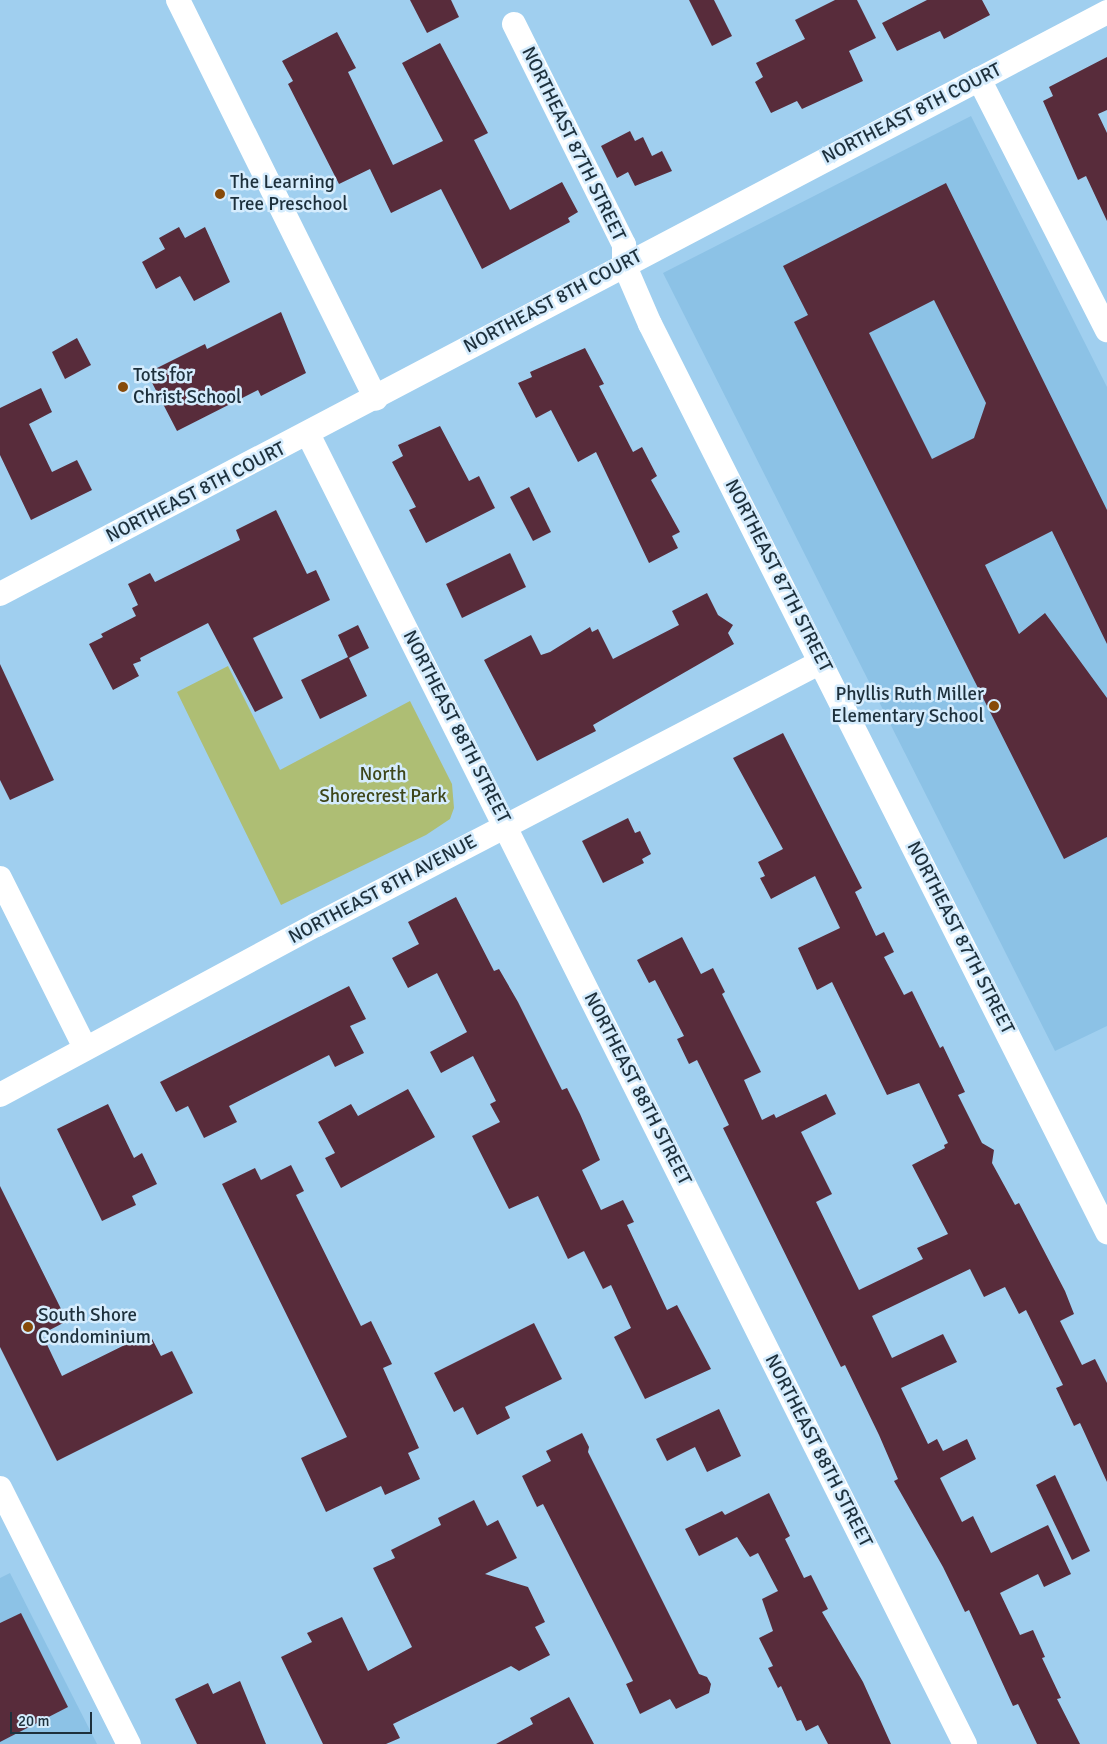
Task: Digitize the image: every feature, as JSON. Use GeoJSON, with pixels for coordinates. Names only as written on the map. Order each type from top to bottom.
{"type":"FeatureCollection","features":[{"type":"Feature","properties":{"kind":"street"},"geometry":{"type":"LineString","coordinates":[[178,0],[376,398]]}},
{"type":"Feature","properties":{"kind":"street","name":"NORTHEAST 8TH COURT"},"geometry":{"type":"LineString","coordinates":[[0,594],[308,434],[624,264],[1107,12]]}},
{"type":"Feature","properties":{"kind":"street","name":"NORTHEAST 87TH STREET"},"geometry":{"type":"LineString","coordinates":[[514,24],[624,245],[624,264],[650,324],[1107,1232]]}},
{"type":"Feature","properties":{"kind":"street"},"geometry":{"type":"LineString","coordinates":[[979,79],[1107,330]]}},
{"type":"Feature","properties":{"kind":"street","name":"NORTHEAST 88TH STREET"},"geometry":{"type":"LineString","coordinates":[[308,434],[965,1744]]}},
{"type":"Feature","properties":{"kind":"street","name":"NORTHEAST 8TH AVENUE"},"geometry":{"type":"LineString","coordinates":[[0,1095],[85,1048],[821,662]]}},
{"type":"Feature","properties":{"kind":"street"},"geometry":{"type":"LineString","coordinates":[[0,878],[85,1048]]}},
{"type":"Feature","properties":{"kind":"street"},"geometry":{"type":"LineString","coordinates":[[0,1488],[129,1744]]}},
{"type":"Feature","properties":{"kind":"shaded area","name":"Phyllis Ruth Miller Elementary School"},"geometry":{"type":"Polygon","coordinates":[[[971,116],[1107,387],[1107,1026],[1055,1051],[663,273],[971,116]]]}},
{"type":"Feature","properties":{"kind":"shaded area"},"geometry":{"type":"Polygon","coordinates":[[[10,1573],[97,1744],[0,1744],[0,1578],[10,1573]]]}},
{"type":"Feature","properties":{"kind":"green space","name":"North Shorecrest Park"},"geometry":{"type":"Polygon","coordinates":[[[228,666],[280,770],[410,701],[452,784],[454,808],[450,819],[426,835],[281,905],[177,692],[228,666]]]}},
{"type":"Feature","properties":{"kind":"building"},"geometry":{"type":"Polygon","coordinates":[[[410,0],[451,0],[459,17],[427,33],[410,0]]]}},
{"type":"Feature","properties":{"kind":"building"},"geometry":{"type":"Polygon","coordinates":[[[689,0],[714,0],[732,36],[712,46],[689,0]]]}},
{"type":"Feature","properties":{"kind":"building"},"geometry":{"type":"Polygon","coordinates":[[[835,0],[857,0],[876,38],[849,51],[863,81],[802,109],[797,101],[771,113],[755,82],[763,77],[756,63],[805,39],[795,20],[835,0]]]}},
{"type":"Feature","properties":{"kind":"building"},"geometry":{"type":"Polygon","coordinates":[[[927,0],[982,0],[990,15],[944,39],[940,31],[897,51],[882,23],[927,0]]]}},
{"type":"Feature","properties":{"kind":"building"},"geometry":{"type":"Polygon","coordinates":[[[337,32],[356,68],[348,72],[393,165],[443,141],[402,63],[440,43],[488,133],[474,140],[510,210],[562,182],[578,212],[568,218],[570,222],[482,269],[441,189],[391,213],[370,169],[339,184],[288,84],[293,81],[282,61],[337,32]]]}},
{"type":"Feature","properties":{"kind":"building"},"geometry":{"type":"Polygon","coordinates":[[[1107,57],[1107,110],[1098,114],[1107,133],[1107,221],[1086,176],[1078,180],[1043,101],[1053,96],[1049,87],[1107,57]]]}},
{"type":"Feature","properties":{"kind":"building"},"geometry":{"type":"Polygon","coordinates":[[[630,131],[635,141],[643,137],[652,156],[662,151],[672,171],[635,186],[628,172],[617,178],[601,146],[630,131]]]}},
{"type":"Feature","properties":{"kind":"building"},"geometry":{"type":"Polygon","coordinates":[[[946,183],[1107,510],[1107,644],[1052,531],[985,565],[1019,634],[1045,613],[1107,698],[1107,837],[1064,859],[794,322],[808,315],[783,266],[946,183]],[[934,300],[869,333],[932,459],[974,438],[986,403],[934,300]]]}},
{"type":"Feature","properties":{"kind":"building"},"geometry":{"type":"Polygon","coordinates":[[[179,227],[185,238],[205,227],[230,282],[194,301],[180,276],[156,289],[142,262],[165,249],[159,238],[179,227]]]}},
{"type":"Feature","properties":{"kind":"building"},"geometry":{"type":"Polygon","coordinates":[[[281,312],[306,373],[261,396],[258,390],[177,431],[147,373],[205,344],[207,349],[281,312]]]}},
{"type":"Feature","properties":{"kind":"building"},"geometry":{"type":"Polygon","coordinates":[[[77,338],[91,365],[65,379],[52,352],[77,338]]]}},
{"type":"Feature","properties":{"kind":"building"},"geometry":{"type":"Polygon","coordinates":[[[585,348],[604,384],[599,386],[633,452],[642,447],[657,476],[651,480],[680,532],[672,536],[678,548],[649,563],[596,452],[578,462],[551,410],[536,418],[518,383],[532,377],[530,372],[585,348]]]}},
{"type":"Feature","properties":{"kind":"building"},"geometry":{"type":"Polygon","coordinates":[[[41,388],[52,412],[29,424],[52,472],[77,460],[92,490],[31,520],[0,455],[0,408],[41,388]]]}},
{"type":"Feature","properties":{"kind":"building"},"geometry":{"type":"Polygon","coordinates":[[[440,426],[469,481],[479,476],[495,508],[426,543],[409,510],[416,507],[392,462],[403,456],[398,445],[440,426]]]}},
{"type":"Feature","properties":{"kind":"building"},"geometry":{"type":"Polygon","coordinates":[[[529,487],[551,532],[533,541],[510,497],[529,487]]]}},
{"type":"Feature","properties":{"kind":"building"},"geometry":{"type":"Polygon","coordinates":[[[276,510],[307,574],[316,570],[330,600],[253,638],[283,698],[255,712],[208,623],[140,658],[141,661],[133,664],[139,676],[113,690],[89,644],[103,637],[101,634],[136,616],[132,608],[138,605],[128,584],[150,573],[155,582],[240,540],[236,530],[276,510]]]}},
{"type":"Feature","properties":{"kind":"building"},"geometry":{"type":"Polygon","coordinates":[[[510,553],[526,587],[462,618],[446,584],[510,553]]]}},
{"type":"Feature","properties":{"kind":"building"},"geometry":{"type":"Polygon","coordinates":[[[707,593],[718,615],[733,625],[728,633],[734,644],[593,725],[596,731],[537,761],[484,660],[531,635],[541,655],[550,652],[590,627],[592,632],[598,629],[613,659],[679,625],[672,611],[707,593]]]}},
{"type":"Feature","properties":{"kind":"building"},"geometry":{"type":"Polygon","coordinates":[[[358,625],[369,648],[349,658],[367,696],[320,719],[301,680],[348,657],[338,635],[358,625]]]}},
{"type":"Feature","properties":{"kind":"building"},"geometry":{"type":"Polygon","coordinates":[[[0,664],[54,780],[10,800],[0,780],[0,664]]]}},
{"type":"Feature","properties":{"kind":"building"},"geometry":{"type":"Polygon","coordinates":[[[783,733],[862,888],[855,892],[876,936],[884,932],[894,952],[884,957],[904,995],[912,991],[940,1048],[943,1046],[965,1092],[958,1095],[982,1143],[994,1150],[992,1163],[1015,1205],[1019,1203],[1065,1291],[1074,1314],[1060,1321],[1082,1365],[1095,1359],[1107,1383],[1107,1482],[1080,1423],[1074,1426],[1056,1388],[1063,1385],[1026,1310],[1019,1314],[1005,1287],[984,1297],[970,1269],[872,1316],[892,1358],[943,1334],[957,1362],[901,1388],[928,1444],[937,1439],[943,1451],[967,1439],[976,1459],[940,1478],[962,1522],[973,1516],[991,1553],[1048,1525],[1071,1574],[1044,1587],[1038,1574],[1000,1593],[1020,1635],[1033,1630],[1045,1657],[1042,1658],[1061,1698],[1057,1699],[1080,1744],[1037,1744],[1018,1704],[1013,1706],[969,1610],[965,1612],[943,1567],[894,1481],[898,1479],[879,1435],[845,1365],[841,1367],[723,1128],[729,1125],[697,1060],[689,1064],[677,1039],[684,1036],[655,980],[649,983],[637,960],[682,937],[701,974],[713,968],[725,992],[722,994],[761,1072],[744,1080],[762,1120],[774,1114],[776,1118],[826,1094],[836,1114],[801,1132],[832,1194],[816,1202],[859,1290],[923,1259],[917,1248],[948,1234],[912,1165],[945,1148],[944,1145],[948,1143],[919,1083],[887,1095],[832,982],[817,990],[798,948],[840,928],[815,876],[771,899],[760,878],[765,876],[758,862],[783,849],[733,758],[783,733]]]}},
{"type":"Feature","properties":{"kind":"building"},"geometry":{"type":"Polygon","coordinates":[[[628,818],[635,833],[640,831],[651,854],[642,859],[644,863],[603,883],[582,841],[628,818]]]}},
{"type":"Feature","properties":{"kind":"building"},"geometry":{"type":"Polygon","coordinates":[[[456,897],[494,971],[499,969],[518,1002],[562,1090],[567,1088],[580,1114],[600,1160],[582,1170],[601,1210],[623,1200],[634,1222],[627,1225],[667,1310],[677,1305],[711,1369],[645,1399],[614,1337],[631,1328],[611,1285],[603,1289],[584,1251],[568,1259],[538,1196],[509,1209],[472,1136],[500,1122],[490,1104],[496,1101],[473,1056],[441,1073],[430,1052],[467,1032],[437,973],[408,988],[392,958],[419,944],[408,922],[456,897]]]}},
{"type":"Feature","properties":{"kind":"building"},"geometry":{"type":"Polygon","coordinates":[[[349,986],[366,1019],[350,1026],[364,1053],[335,1067],[329,1055],[229,1106],[237,1122],[204,1138],[188,1106],[176,1112],[160,1082],[349,986]]]}},
{"type":"Feature","properties":{"kind":"building"},"geometry":{"type":"Polygon","coordinates":[[[408,1089],[435,1137],[341,1188],[325,1158],[335,1153],[318,1122],[351,1104],[358,1116],[408,1089]]]}},
{"type":"Feature","properties":{"kind":"building"},"geometry":{"type":"Polygon","coordinates":[[[108,1104],[134,1158],[142,1153],[157,1184],[132,1196],[136,1205],[102,1221],[57,1129],[108,1104]]]}},
{"type":"Feature","properties":{"kind":"building"},"geometry":{"type":"Polygon","coordinates":[[[291,1165],[304,1191],[296,1195],[361,1326],[371,1321],[392,1364],[383,1368],[419,1448],[408,1453],[420,1479],[385,1495],[381,1486],[326,1512],[301,1458],[347,1437],[222,1184],[255,1168],[261,1180],[291,1165]]]}},
{"type":"Feature","properties":{"kind":"building","name":"South Shore Condominium"},"geometry":{"type":"Polygon","coordinates":[[[0,1186],[67,1321],[42,1334],[62,1376],[149,1333],[161,1356],[172,1351],[193,1393],[57,1461],[0,1347],[0,1186]]]}},
{"type":"Feature","properties":{"kind":"building"},"geometry":{"type":"Polygon","coordinates":[[[534,1323],[562,1379],[505,1407],[510,1418],[477,1435],[463,1407],[454,1412],[434,1373],[534,1323]]]}},
{"type":"Feature","properties":{"kind":"building"},"geometry":{"type":"Polygon","coordinates":[[[719,1409],[741,1456],[707,1472],[695,1447],[667,1461],[656,1439],[719,1409]]]}},
{"type":"Feature","properties":{"kind":"building"},"geometry":{"type":"Polygon","coordinates":[[[582,1433],[589,1447],[588,1452],[699,1674],[707,1677],[711,1684],[709,1693],[676,1709],[670,1699],[640,1714],[626,1684],[633,1681],[543,1504],[537,1507],[522,1476],[551,1461],[546,1451],[582,1433]]]}},
{"type":"Feature","properties":{"kind":"building"},"geometry":{"type":"Polygon","coordinates":[[[1055,1475],[1090,1551],[1072,1560],[1036,1485],[1055,1475]]]}},
{"type":"Feature","properties":{"kind":"building"},"geometry":{"type":"Polygon","coordinates":[[[769,1493],[790,1536],[785,1539],[804,1578],[811,1575],[828,1609],[822,1612],[863,1682],[891,1744],[828,1744],[818,1725],[806,1731],[801,1720],[797,1721],[781,1686],[778,1688],[768,1668],[773,1666],[759,1638],[773,1631],[762,1599],[778,1591],[758,1553],[750,1557],[737,1537],[699,1556],[685,1529],[722,1511],[725,1515],[769,1493]]]}},
{"type":"Feature","properties":{"kind":"building"},"geometry":{"type":"Polygon","coordinates":[[[474,1500],[487,1526],[498,1520],[517,1558],[485,1574],[528,1587],[545,1622],[535,1627],[550,1655],[519,1671],[511,1666],[393,1724],[400,1738],[386,1744],[323,1744],[281,1657],[312,1642],[307,1633],[342,1617],[368,1671],[412,1647],[373,1568],[395,1558],[391,1550],[441,1525],[438,1518],[474,1500]]]}},
{"type":"Feature","properties":{"kind":"building"},"geometry":{"type":"Polygon","coordinates":[[[21,1613],[68,1707],[0,1742],[0,1623],[21,1613]]]}},
{"type":"Feature","properties":{"kind":"building"},"geometry":{"type":"Polygon","coordinates":[[[240,1681],[266,1744],[197,1744],[175,1699],[208,1683],[213,1694],[240,1681]]]}},
{"type":"Feature","properties":{"kind":"building"},"geometry":{"type":"Polygon","coordinates":[[[569,1697],[594,1744],[496,1744],[533,1724],[530,1718],[569,1697]]]}},
{"type":"Feature","properties":{"kind":"place","name":"The Learning Tree Preschool"},"geometry":{"type":"Point","coordinates":[220,194]}},
{"type":"Feature","properties":{"kind":"place","name":"Tots for Christ School"},"geometry":{"type":"Point","coordinates":[123,387]}},
{"type":"Feature","properties":{"kind":"place","name":"Phyllis Ruth Miller Elementary School"},"geometry":{"type":"Point","coordinates":[994,706]}},
{"type":"Feature","properties":{"kind":"place","name":"South Shore Condominium"},"geometry":{"type":"Point","coordinates":[28,1327]}}]}
